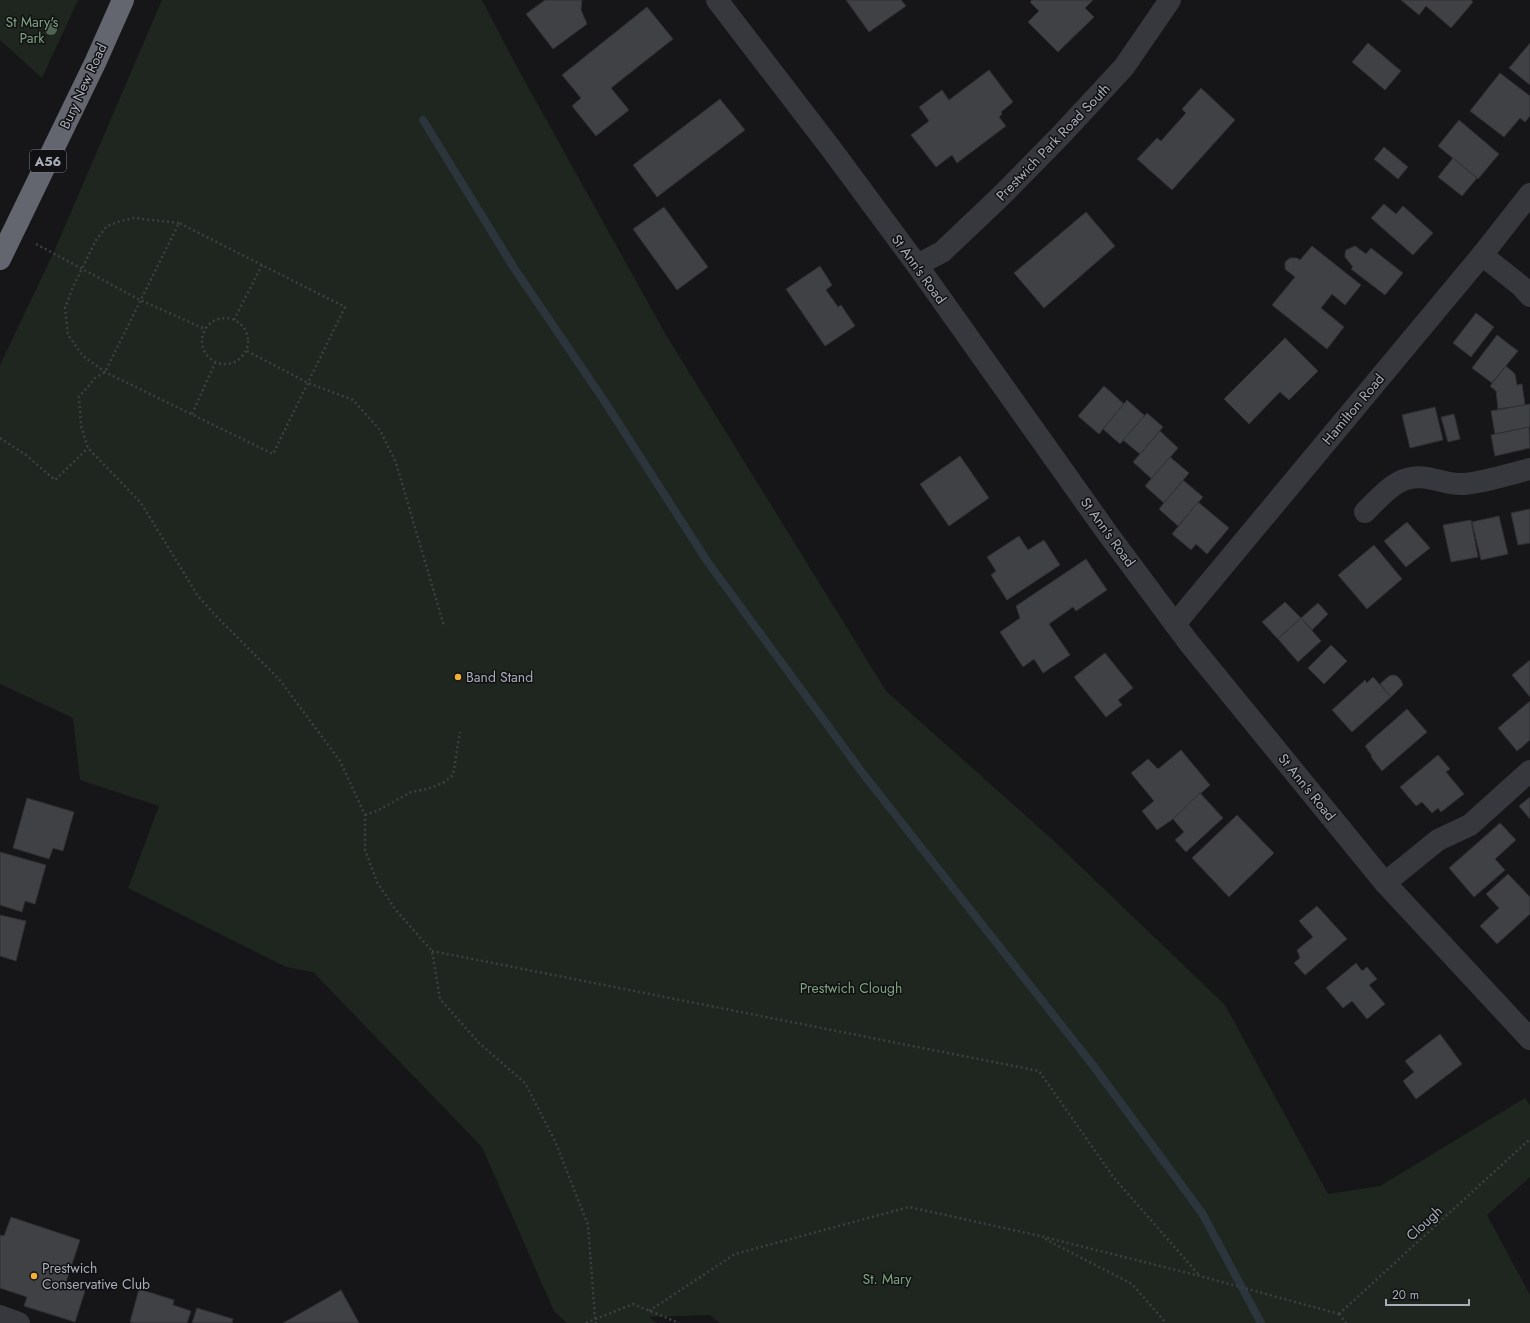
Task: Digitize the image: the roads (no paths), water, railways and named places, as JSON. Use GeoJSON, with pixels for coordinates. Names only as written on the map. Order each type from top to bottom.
{"type":"FeatureCollection","features":[{"type":"Feature","properties":{"kind":"highway","name":"Bury New Road"},"geometry":{"type":"LineString","coordinates":[[1,255],[95,63],[123,0]]}},
{"type":"Feature","properties":{"kind":"street","name":"St Ann's Road"},"geometry":{"type":"LineString","coordinates":[[717,0],[832,150],[917,265],[1108,534],[1194,649],[1385,883],[1530,1039]]}},
{"type":"Feature","properties":{"kind":"street","name":"Prestwich Park Road South"},"geometry":{"type":"LineString","coordinates":[[917,265],[942,252],[1001,196],[1060,136],[1124,67],[1170,0]]}},
{"type":"Feature","properties":{"kind":"street","name":"Hamilton Road"},"geometry":{"type":"LineString","coordinates":[[1175,624],[1482,255],[1530,194]]}},
{"type":"Feature","properties":{"kind":"street"},"geometry":{"type":"LineString","coordinates":[[1482,255],[1521,286],[1530,296]]}},
{"type":"Feature","properties":{"kind":"street"},"geometry":{"type":"LineString","coordinates":[[1365,512],[1395,483],[1405,479],[1415,477],[1430,478],[1446,483],[1464,484],[1530,469]]}},
{"type":"Feature","properties":{"kind":"street"},"geometry":{"type":"LineString","coordinates":[[1385,883],[1438,840],[1470,825],[1530,771]]}},
{"type":"Feature","properties":{"kind":"street"},"geometry":{"type":"LineString","coordinates":[[0,1316],[19,1323]]}},
{"type":"Feature","properties":{"kind":"waterway"},"geometry":{"type":"LineString","coordinates":[[423,120],[514,268],[603,399],[707,561],[864,775],[1092,1064],[1202,1213],[1261,1323]]}},
{"type":"Feature","properties":{"kind":"place","name":"Band Stand"},"geometry":{"type":"Point","coordinates":[458,677]}},
{"type":"Feature","properties":{"kind":"place","name":"Prestwich Conservative Club"},"geometry":{"type":"Point","coordinates":[34,1276]}},
{"type":"Feature","properties":{"kind":"park label","name":"St Mary's Park"},"geometry":{"type":"Point","coordinates":[32,30]}},
{"type":"Feature","properties":{"kind":"park label","name":"Prestwich Clough"},"geometry":{"type":"Point","coordinates":[851,988]}},
{"type":"Feature","properties":{"kind":"park label","name":"St. Mary"},"geometry":{"type":"Point","coordinates":[887,1279]}}]}
